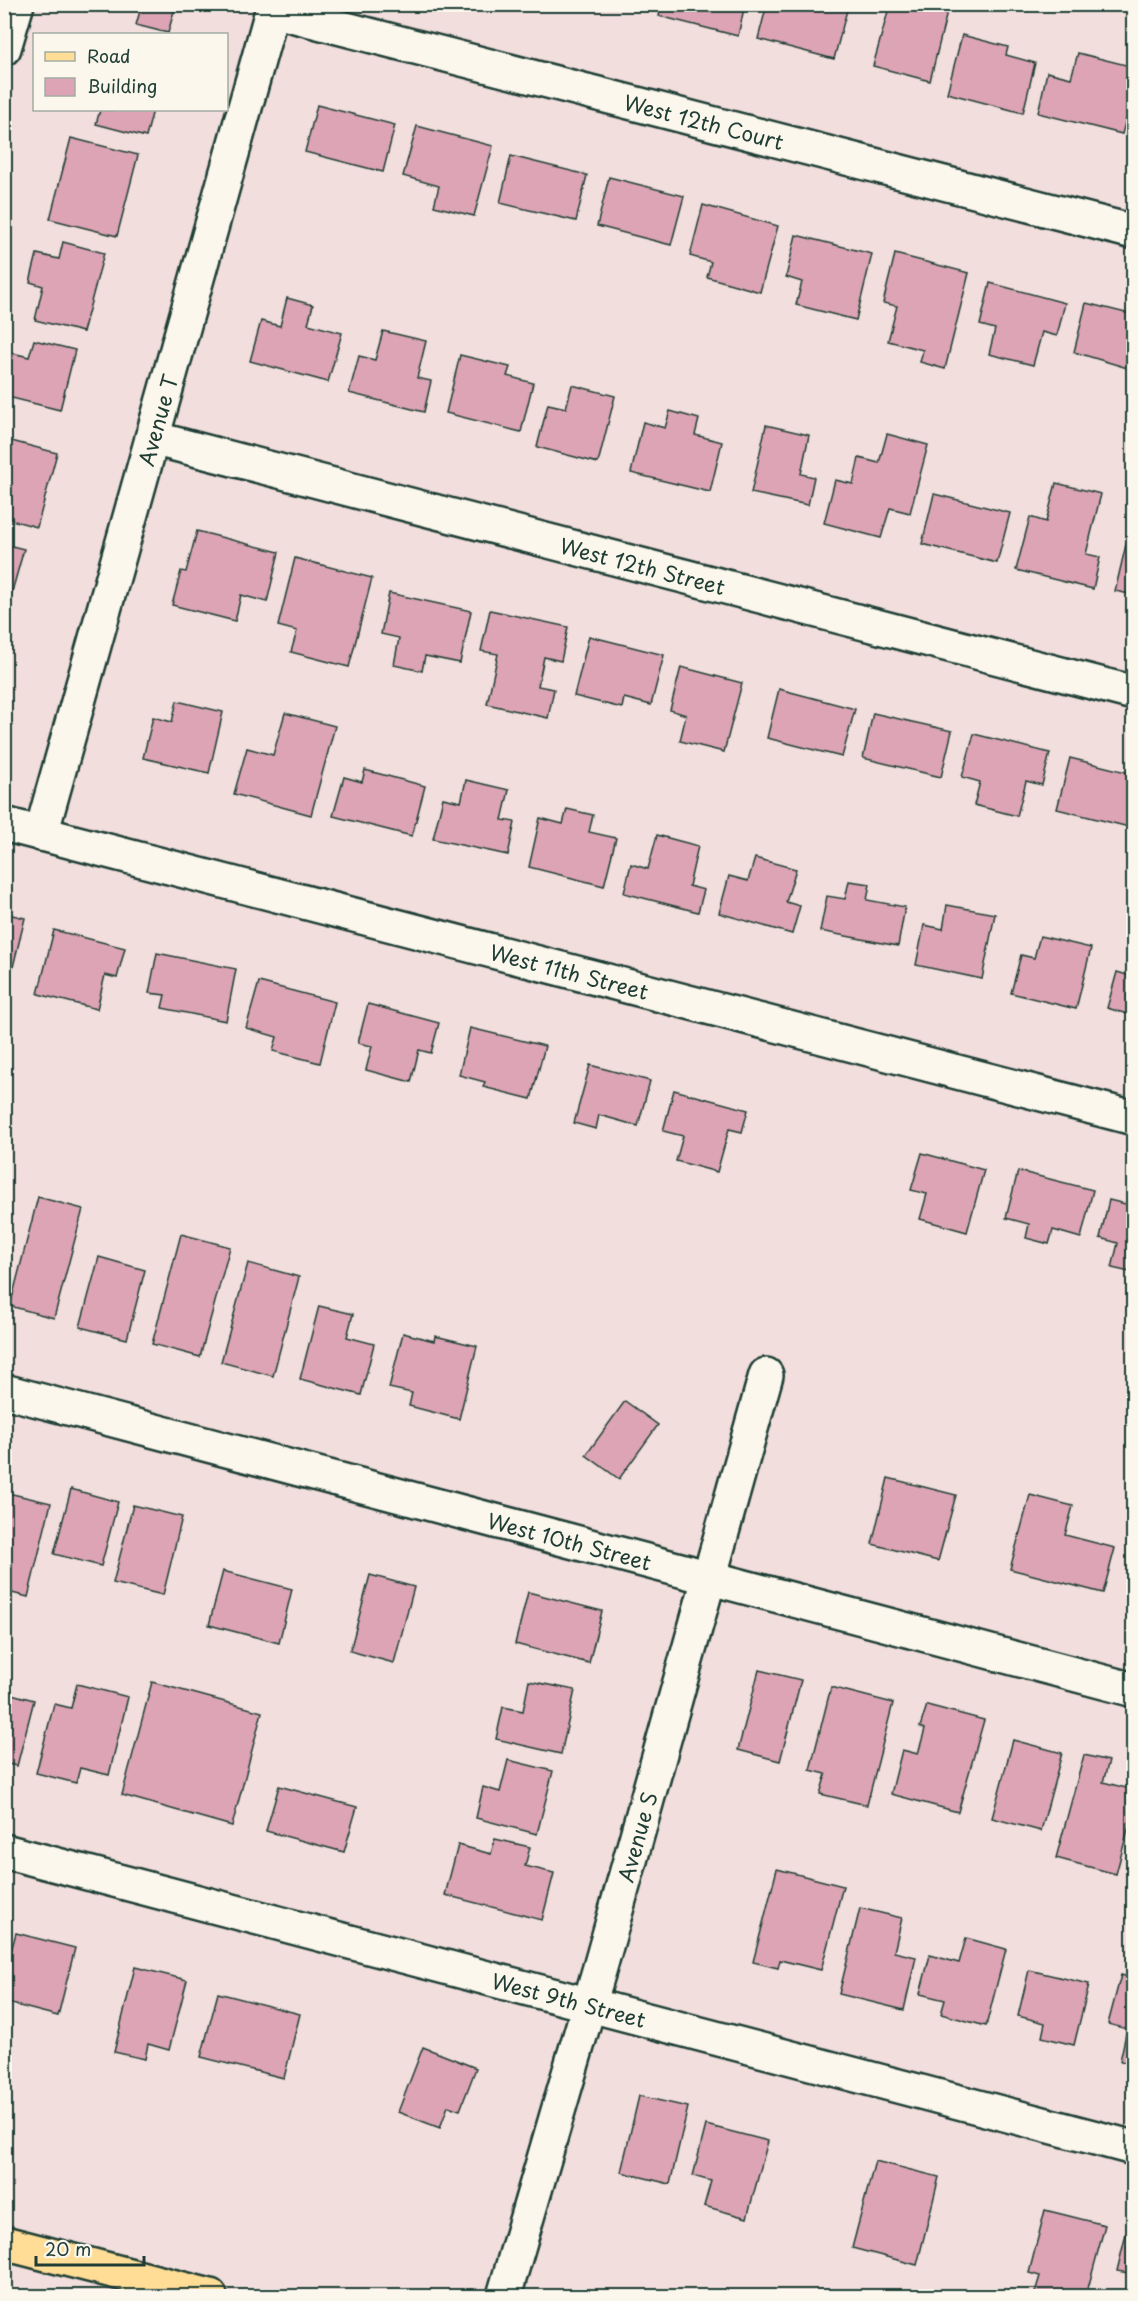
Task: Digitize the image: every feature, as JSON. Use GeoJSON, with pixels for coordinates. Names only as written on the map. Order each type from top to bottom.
{"type":"FeatureCollection","features":[{"type":"Feature","properties":{"kind":"main road"},"geometry":{"type":"LineString","coordinates":[[4,2243],[210,2296]]}},
{"type":"Feature","properties":{"kind":"street"},"geometry":{"type":"LineString","coordinates":[[4,48],[12,6]]}},
{"type":"Feature","properties":{"kind":"street","name":"West 12th Court"},"geometry":{"type":"LineString","coordinates":[[273,7],[1134,232]]}},
{"type":"Feature","properties":{"kind":"street","name":"Avenue T"},"geometry":{"type":"LineString","coordinates":[[41,834],[273,7]]}},
{"type":"Feature","properties":{"kind":"street","name":"West 12th Street"},"geometry":{"type":"LineString","coordinates":[[152,438],[1134,693]]}},
{"type":"Feature","properties":{"kind":"street","name":"West 11th Street"},"geometry":{"type":"LineString","coordinates":[[4,824],[1134,1118]]}},
{"type":"Feature","properties":{"kind":"street","name":"Avenue S"},"geometry":{"type":"LineString","coordinates":[[504,2296],[589,2005],[766,1375]]}},
{"type":"Feature","properties":{"kind":"street","name":"West 10th Street"},"geometry":{"type":"LineString","coordinates":[[4,1391],[1134,1690]]}},
{"type":"Feature","properties":{"kind":"street","name":"West 9th Street"},"geometry":{"type":"LineString","coordinates":[[4,1851],[1134,2148]]}},
{"type":"Feature","properties":{"kind":"building"},"geometry":{"type":"Polygon","coordinates":[[[114,4],[176,4],[168,33],[136,25],[140,11],[114,4]]]}},
{"type":"Feature","properties":{"kind":"building"},"geometry":{"type":"Polygon","coordinates":[[[662,4],[745,4],[738,36],[659,16],[662,4]]]}},
{"type":"Feature","properties":{"kind":"building"},"geometry":{"type":"Polygon","coordinates":[[[767,4],[826,4],[847,10],[834,59],[758,39],[767,4]]]}},
{"type":"Feature","properties":{"kind":"building"},"geometry":{"type":"Polygon","coordinates":[[[890,4],[949,4],[930,81],[873,66],[890,4]]]}},
{"type":"Feature","properties":{"kind":"building"},"geometry":{"type":"Polygon","coordinates":[[[962,35],[1008,47],[1006,55],[1035,63],[1023,113],[947,93],[962,35]]]}},
{"type":"Feature","properties":{"kind":"building"},"geometry":{"type":"Polygon","coordinates":[[[1078,53],[1134,67],[1134,91],[1122,134],[1038,113],[1047,72],[1071,78],[1078,53]]]}},
{"type":"Feature","properties":{"kind":"building"},"geometry":{"type":"Polygon","coordinates":[[[317,105],[395,125],[383,172],[305,152],[317,105]]]}},
{"type":"Feature","properties":{"kind":"building"},"geometry":{"type":"Polygon","coordinates":[[[100,111],[153,111],[146,137],[96,124],[100,111]]]}},
{"type":"Feature","properties":{"kind":"building"},"geometry":{"type":"Polygon","coordinates":[[[417,126],[493,146],[474,216],[434,206],[439,186],[403,176],[417,126]]]}},
{"type":"Feature","properties":{"kind":"building"},"geometry":{"type":"Polygon","coordinates":[[[71,138],[138,155],[117,236],[50,219],[71,138]]]}},
{"type":"Feature","properties":{"kind":"building"},"geometry":{"type":"Polygon","coordinates":[[[511,156],[587,175],[576,221],[500,203],[511,156]]]}},
{"type":"Feature","properties":{"kind":"building"},"geometry":{"type":"Polygon","coordinates":[[[609,177],[684,196],[671,245],[597,226],[609,177]]]}},
{"type":"Feature","properties":{"kind":"building"},"geometry":{"type":"Polygon","coordinates":[[[703,205],[778,226],[760,292],[707,277],[711,262],[690,256],[703,205]]]}},
{"type":"Feature","properties":{"kind":"building"},"geometry":{"type":"Polygon","coordinates":[[[796,235],[872,254],[856,320],[796,305],[802,282],[786,277],[796,235]]]}},
{"type":"Feature","properties":{"kind":"building"},"geometry":{"type":"Polygon","coordinates":[[[63,242],[104,253],[83,332],[35,320],[43,286],[30,282],[37,254],[59,259],[63,242]]]}},
{"type":"Feature","properties":{"kind":"building"},"geometry":{"type":"Polygon","coordinates":[[[895,254],[969,273],[945,369],[920,362],[923,350],[888,341],[897,306],[883,303],[895,254]]]}},
{"type":"Feature","properties":{"kind":"building"},"geometry":{"type":"Polygon","coordinates":[[[990,283],[1065,303],[1057,336],[1042,332],[1033,365],[989,354],[995,329],[980,325],[990,283]]]}},
{"type":"Feature","properties":{"kind":"building"},"geometry":{"type":"Polygon","coordinates":[[[287,298],[313,305],[308,324],[342,333],[328,382],[250,361],[261,321],[280,326],[287,298]]]}},
{"type":"Feature","properties":{"kind":"building"},"geometry":{"type":"Polygon","coordinates":[[[1086,303],[1134,315],[1134,370],[1074,352],[1086,303]]]}},
{"type":"Feature","properties":{"kind":"building"},"geometry":{"type":"Polygon","coordinates":[[[383,331],[426,341],[417,378],[431,381],[424,412],[349,393],[359,356],[375,360],[383,331]]]}},
{"type":"Feature","properties":{"kind":"building"},"geometry":{"type":"Polygon","coordinates":[[[34,340],[75,350],[60,410],[4,396],[4,351],[29,357],[34,340]]]}},
{"type":"Feature","properties":{"kind":"building"},"geometry":{"type":"Polygon","coordinates":[[[460,355],[510,367],[507,376],[533,383],[521,432],[446,413],[460,355]]]}},
{"type":"Feature","properties":{"kind":"building"},"geometry":{"type":"Polygon","coordinates":[[[572,385],[615,396],[598,463],[537,447],[548,404],[566,408],[572,385]]]}},
{"type":"Feature","properties":{"kind":"building"},"geometry":{"type":"Polygon","coordinates":[[[670,411],[699,419],[695,435],[722,442],[710,492],[631,473],[643,422],[665,428],[670,411]]]}},
{"type":"Feature","properties":{"kind":"building"},"geometry":{"type":"Polygon","coordinates":[[[766,425],[809,435],[801,474],[814,477],[808,505],[751,493],[766,425]]]}},
{"type":"Feature","properties":{"kind":"building"},"geometry":{"type":"Polygon","coordinates":[[[887,434],[928,445],[910,513],[890,508],[881,538],[824,523],[835,480],[853,484],[859,458],[879,463],[887,434]]]}},
{"type":"Feature","properties":{"kind":"building"},"geometry":{"type":"Polygon","coordinates":[[[4,439],[57,453],[37,527],[4,518],[4,439]]]}},
{"type":"Feature","properties":{"kind":"building"},"geometry":{"type":"Polygon","coordinates":[[[1056,483],[1101,494],[1086,554],[1100,557],[1093,589],[1016,570],[1030,517],[1046,522],[1056,483]]]}},
{"type":"Feature","properties":{"kind":"building"},"geometry":{"type":"Polygon","coordinates":[[[934,494],[1010,513],[997,563],[922,544],[934,494]]]}},
{"type":"Feature","properties":{"kind":"building"},"geometry":{"type":"Polygon","coordinates":[[[197,531],[279,552],[267,602],[241,595],[235,621],[172,605],[181,571],[186,572],[197,531]]]}},
{"type":"Feature","properties":{"kind":"building"},"geometry":{"type":"Polygon","coordinates":[[[1129,532],[1134,533],[1134,595],[1115,591],[1129,532]]]}},
{"type":"Feature","properties":{"kind":"building"},"geometry":{"type":"Polygon","coordinates":[[[4,544],[24,549],[4,620],[4,544]]]}},
{"type":"Feature","properties":{"kind":"building"},"geometry":{"type":"Polygon","coordinates":[[[295,558],[372,578],[349,667],[291,652],[297,631],[278,626],[295,558]]]}},
{"type":"Feature","properties":{"kind":"building"},"geometry":{"type":"Polygon","coordinates":[[[389,593],[471,611],[460,663],[425,656],[422,671],[394,665],[399,638],[381,634],[389,593]]]}},
{"type":"Feature","properties":{"kind":"building"},"geometry":{"type":"Polygon","coordinates":[[[490,610],[568,627],[561,661],[544,657],[538,686],[554,689],[548,718],[487,704],[498,654],[481,651],[490,610]]]}},
{"type":"Feature","properties":{"kind":"building"},"geometry":{"type":"Polygon","coordinates":[[[589,636],[664,655],[651,705],[624,698],[622,708],[574,696],[589,636]]]}},
{"type":"Feature","properties":{"kind":"building"},"geometry":{"type":"Polygon","coordinates":[[[681,667],[742,683],[724,752],[680,741],[686,715],[670,710],[681,667]]]}},
{"type":"Feature","properties":{"kind":"building"},"geometry":{"type":"Polygon","coordinates":[[[779,689],[855,709],[842,757],[767,738],[779,689]]]}},
{"type":"Feature","properties":{"kind":"building"},"geometry":{"type":"Polygon","coordinates":[[[177,701],[223,712],[209,773],[143,758],[153,717],[172,722],[177,701]]]}},
{"type":"Feature","properties":{"kind":"building"},"geometry":{"type":"Polygon","coordinates":[[[285,713],[335,726],[311,815],[234,794],[247,748],[273,755],[285,713]]]}},
{"type":"Feature","properties":{"kind":"building"},"geometry":{"type":"Polygon","coordinates":[[[873,713],[952,731],[941,777],[863,758],[873,713]]]}},
{"type":"Feature","properties":{"kind":"building"},"geometry":{"type":"Polygon","coordinates":[[[974,734],[1050,753],[1042,785],[1026,781],[1017,816],[974,805],[980,782],[962,777],[974,734]]]}},
{"type":"Feature","properties":{"kind":"building"},"geometry":{"type":"Polygon","coordinates":[[[1070,758],[1134,774],[1133,828],[1057,809],[1070,758]]]}},
{"type":"Feature","properties":{"kind":"building"},"geometry":{"type":"Polygon","coordinates":[[[365,770],[425,786],[412,836],[333,816],[344,777],[362,782],[365,770]]]}},
{"type":"Feature","properties":{"kind":"building"},"geometry":{"type":"Polygon","coordinates":[[[466,780],[509,790],[502,820],[515,822],[508,855],[433,839],[443,798],[461,802],[466,780]]]}},
{"type":"Feature","properties":{"kind":"building"},"geometry":{"type":"Polygon","coordinates":[[[567,809],[593,815],[589,832],[616,838],[604,886],[529,867],[540,818],[563,824],[567,809]]]}},
{"type":"Feature","properties":{"kind":"building"},"geometry":{"type":"Polygon","coordinates":[[[657,835],[698,846],[689,886],[704,890],[698,912],[624,893],[631,864],[648,869],[657,835]]]}},
{"type":"Feature","properties":{"kind":"building"},"geometry":{"type":"Polygon","coordinates":[[[755,858],[796,869],[786,902],[800,906],[792,934],[719,913],[729,876],[748,881],[755,858]]]}},
{"type":"Feature","properties":{"kind":"building"},"geometry":{"type":"Polygon","coordinates":[[[849,881],[870,884],[867,900],[905,907],[898,946],[820,931],[827,896],[845,899],[849,881]]]}},
{"type":"Feature","properties":{"kind":"building"},"geometry":{"type":"Polygon","coordinates":[[[947,905],[995,914],[982,979],[916,965],[924,925],[943,929],[947,905]]]}},
{"type":"Feature","properties":{"kind":"building"},"geometry":{"type":"Polygon","coordinates":[[[4,913],[25,918],[13,967],[4,965],[4,913]]]}},
{"type":"Feature","properties":{"kind":"building"},"geometry":{"type":"Polygon","coordinates":[[[54,930],[125,948],[117,978],[105,975],[97,1009],[38,994],[54,930]]]}},
{"type":"Feature","properties":{"kind":"building"},"geometry":{"type":"Polygon","coordinates":[[[1040,936],[1091,948],[1076,1009],[1011,993],[1021,955],[1034,958],[1040,936]]]}},
{"type":"Feature","properties":{"kind":"building"},"geometry":{"type":"Polygon","coordinates":[[[157,953],[236,969],[226,1021],[162,1008],[165,995],[149,993],[157,953]]]}},
{"type":"Feature","properties":{"kind":"building"},"geometry":{"type":"Polygon","coordinates":[[[1117,972],[1134,977],[1134,1016],[1107,1008],[1117,972]]]}},
{"type":"Feature","properties":{"kind":"building"},"geometry":{"type":"Polygon","coordinates":[[[259,982],[335,1002],[320,1063],[273,1051],[277,1037],[246,1028],[259,982]]]}},
{"type":"Feature","properties":{"kind":"building"},"geometry":{"type":"Polygon","coordinates":[[[368,1004],[439,1023],[431,1053],[419,1050],[411,1082],[366,1070],[372,1046],[358,1043],[368,1004]]]}},
{"type":"Feature","properties":{"kind":"building"},"geometry":{"type":"Polygon","coordinates":[[[470,1028],[545,1046],[531,1099],[483,1087],[485,1082],[459,1075],[470,1028]]]}},
{"type":"Feature","properties":{"kind":"building"},"geometry":{"type":"Polygon","coordinates":[[[590,1065],[650,1081],[638,1126],[599,1115],[596,1129],[574,1123],[590,1065]]]}},
{"type":"Feature","properties":{"kind":"building"},"geometry":{"type":"Polygon","coordinates":[[[674,1090],[748,1110],[742,1132],[729,1129],[717,1172],[676,1161],[683,1136],[663,1131],[674,1090]]]}},
{"type":"Feature","properties":{"kind":"building"},"geometry":{"type":"Polygon","coordinates":[[[922,1153],[984,1170],[967,1232],[920,1219],[927,1194],[911,1190],[922,1153]]]}},
{"type":"Feature","properties":{"kind":"building"},"geometry":{"type":"Polygon","coordinates":[[[1018,1171],[1093,1190],[1081,1238],[1053,1230],[1049,1244],[1026,1238],[1029,1224],[1006,1218],[1018,1171]]]}},
{"type":"Feature","properties":{"kind":"building"},"geometry":{"type":"Polygon","coordinates":[[[38,1197],[83,1209],[54,1318],[10,1306],[38,1197]]]}},
{"type":"Feature","properties":{"kind":"building"},"geometry":{"type":"Polygon","coordinates":[[[1109,1200],[1134,1206],[1134,1273],[1112,1268],[1118,1243],[1100,1238],[1109,1200]]]}},
{"type":"Feature","properties":{"kind":"building"},"geometry":{"type":"Polygon","coordinates":[[[181,1234],[230,1247],[200,1357],[152,1344],[181,1234]]]}},
{"type":"Feature","properties":{"kind":"building"},"geometry":{"type":"Polygon","coordinates":[[[99,1257],[145,1270],[127,1339],[80,1327],[99,1257]]]}},
{"type":"Feature","properties":{"kind":"building"},"geometry":{"type":"Polygon","coordinates":[[[248,1263],[299,1277],[273,1376],[221,1362],[248,1263]]]}},
{"type":"Feature","properties":{"kind":"building"},"geometry":{"type":"Polygon","coordinates":[[[319,1306],[353,1314],[347,1337],[374,1344],[361,1395],[300,1379],[319,1306]]]}},
{"type":"Feature","properties":{"kind":"building"},"geometry":{"type":"Polygon","coordinates":[[[403,1333],[434,1341],[435,1336],[477,1346],[459,1419],[409,1406],[412,1393],[389,1388],[403,1333]]]}},
{"type":"Feature","properties":{"kind":"building"},"geometry":{"type":"Polygon","coordinates":[[[625,1401],[658,1425],[619,1479],[586,1455],[625,1401]]]}},
{"type":"Feature","properties":{"kind":"building"},"geometry":{"type":"Polygon","coordinates":[[[888,1478],[956,1495],[938,1561],[872,1544],[888,1478]]]}},
{"type":"Feature","properties":{"kind":"building"},"geometry":{"type":"Polygon","coordinates":[[[71,1489],[118,1502],[101,1566],[54,1554],[71,1489]]]}},
{"type":"Feature","properties":{"kind":"building"},"geometry":{"type":"Polygon","coordinates":[[[4,1492],[51,1503],[28,1597],[4,1591],[4,1492]]]}},
{"type":"Feature","properties":{"kind":"building"},"geometry":{"type":"Polygon","coordinates":[[[1030,1495],[1073,1506],[1065,1535],[1115,1548],[1103,1593],[1010,1569],[1030,1495]]]}},
{"type":"Feature","properties":{"kind":"building"},"geometry":{"type":"Polygon","coordinates":[[[133,1505],[182,1517],[163,1595],[113,1583],[133,1505]]]}},
{"type":"Feature","properties":{"kind":"building"},"geometry":{"type":"Polygon","coordinates":[[[223,1571],[292,1589],[279,1643],[209,1625],[223,1571]]]}},
{"type":"Feature","properties":{"kind":"building"},"geometry":{"type":"Polygon","coordinates":[[[370,1575],[414,1587],[394,1663],[350,1651],[370,1575]]]}},
{"type":"Feature","properties":{"kind":"building"},"geometry":{"type":"Polygon","coordinates":[[[528,1592],[602,1611],[589,1663],[515,1644],[528,1592]]]}},
{"type":"Feature","properties":{"kind":"building"},"geometry":{"type":"Polygon","coordinates":[[[759,1670],[801,1680],[780,1761],[738,1750],[759,1670]]]}},
{"type":"Feature","properties":{"kind":"building"},"geometry":{"type":"Polygon","coordinates":[[[529,1681],[575,1690],[561,1754],[496,1739],[503,1707],[523,1711],[529,1681]]]}},
{"type":"Feature","properties":{"kind":"building"},"geometry":{"type":"Polygon","coordinates":[[[152,1682],[262,1712],[232,1826],[122,1795],[152,1682]]]}},
{"type":"Feature","properties":{"kind":"building"},"geometry":{"type":"Polygon","coordinates":[[[77,1684],[128,1697],[109,1775],[80,1768],[76,1783],[36,1773],[54,1704],[71,1708],[77,1684]]]}},
{"type":"Feature","properties":{"kind":"building"},"geometry":{"type":"Polygon","coordinates":[[[831,1687],[893,1703],[867,1805],[820,1794],[826,1774],[810,1770],[831,1687]]]}},
{"type":"Feature","properties":{"kind":"building"},"geometry":{"type":"Polygon","coordinates":[[[4,1692],[34,1700],[17,1766],[4,1763],[4,1692]]]}},
{"type":"Feature","properties":{"kind":"building"},"geometry":{"type":"Polygon","coordinates":[[[927,1705],[984,1720],[958,1812],[891,1794],[902,1750],[918,1754],[925,1729],[920,1727],[927,1705]]]}},
{"type":"Feature","properties":{"kind":"building"},"geometry":{"type":"Polygon","coordinates":[[[1013,1740],[1062,1753],[1041,1831],[992,1818],[1013,1740]]]}},
{"type":"Feature","properties":{"kind":"building"},"geometry":{"type":"Polygon","coordinates":[[[1084,1755],[1109,1761],[1103,1782],[1134,1790],[1134,1807],[1116,1874],[1056,1858],[1084,1755]]]}},
{"type":"Feature","properties":{"kind":"building"},"geometry":{"type":"Polygon","coordinates":[[[508,1760],[553,1771],[537,1834],[476,1818],[483,1787],[500,1792],[508,1760]]]}},
{"type":"Feature","properties":{"kind":"building"},"geometry":{"type":"Polygon","coordinates":[[[279,1786],[357,1807],[344,1852],[266,1831],[279,1786]]]}},
{"type":"Feature","properties":{"kind":"building"},"geometry":{"type":"Polygon","coordinates":[[[495,1839],[530,1847],[525,1866],[554,1873],[542,1920],[445,1895],[458,1845],[491,1854],[495,1839]]]}},
{"type":"Feature","properties":{"kind":"building"},"geometry":{"type":"Polygon","coordinates":[[[777,1869],[843,1886],[821,1970],[780,1960],[778,1968],[753,1962],[777,1869]]]}},
{"type":"Feature","properties":{"kind":"building"},"geometry":{"type":"Polygon","coordinates":[[[860,1908],[902,1918],[894,1952],[916,1957],[904,2010],[839,1994],[860,1908]]]}},
{"type":"Feature","properties":{"kind":"building"},"geometry":{"type":"Polygon","coordinates":[[[16,1933],[75,1948],[58,2016],[4,2002],[4,1977],[16,1933]]]}},
{"type":"Feature","properties":{"kind":"building"},"geometry":{"type":"Polygon","coordinates":[[[966,1938],[1006,1949],[986,2026],[941,2014],[945,2000],[920,1994],[930,1955],[959,1963],[966,1938]]]}},
{"type":"Feature","properties":{"kind":"building"},"geometry":{"type":"Polygon","coordinates":[[[135,1967],[187,1980],[169,2050],[148,2044],[145,2059],[114,2052],[135,1967]]]}},
{"type":"Feature","properties":{"kind":"building"},"geometry":{"type":"Polygon","coordinates":[[[1029,1970],[1089,1984],[1074,2045],[1042,2037],[1045,2023],[1018,2016],[1029,1970]]]}},
{"type":"Feature","properties":{"kind":"building"},"geometry":{"type":"Polygon","coordinates":[[[1121,1975],[1134,1978],[1134,2064],[1120,2061],[1127,2029],[1108,2024],[1121,1975]]]}},
{"type":"Feature","properties":{"kind":"building"},"geometry":{"type":"Polygon","coordinates":[[[218,1993],[300,2014],[284,2078],[201,2057],[218,1993]]]}},
{"type":"Feature","properties":{"kind":"building"},"geometry":{"type":"Polygon","coordinates":[[[423,2047],[476,2068],[460,2110],[448,2106],[440,2128],[398,2112],[423,2047]]]}},
{"type":"Feature","properties":{"kind":"building"},"geometry":{"type":"Polygon","coordinates":[[[639,2096],[688,2107],[670,2184],[621,2172],[639,2096]]]}},
{"type":"Feature","properties":{"kind":"building"},"geometry":{"type":"Polygon","coordinates":[[[706,2125],[768,2141],[747,2218],[704,2206],[711,2181],[693,2176],[706,2125]]]}},
{"type":"Feature","properties":{"kind":"building"},"geometry":{"type":"Polygon","coordinates":[[[875,2161],[939,2177],[917,2265],[852,2248],[875,2161]]]}},
{"type":"Feature","properties":{"kind":"building"},"geometry":{"type":"Polygon","coordinates":[[[1045,2210],[1105,2225],[1086,2296],[1034,2296],[1040,2276],[1029,2273],[1045,2210]]]}},
{"type":"Feature","properties":{"kind":"building"},"geometry":{"type":"Polygon","coordinates":[[[1126,2234],[1134,2236],[1134,2274],[1117,2271],[1126,2234]]]}},
{"type":"Feature","properties":{"kind":"building"},"geometry":{"type":"Polygon","coordinates":[[[1134,2275],[1134,2296],[1128,2296],[1134,2275]]]}}]}
